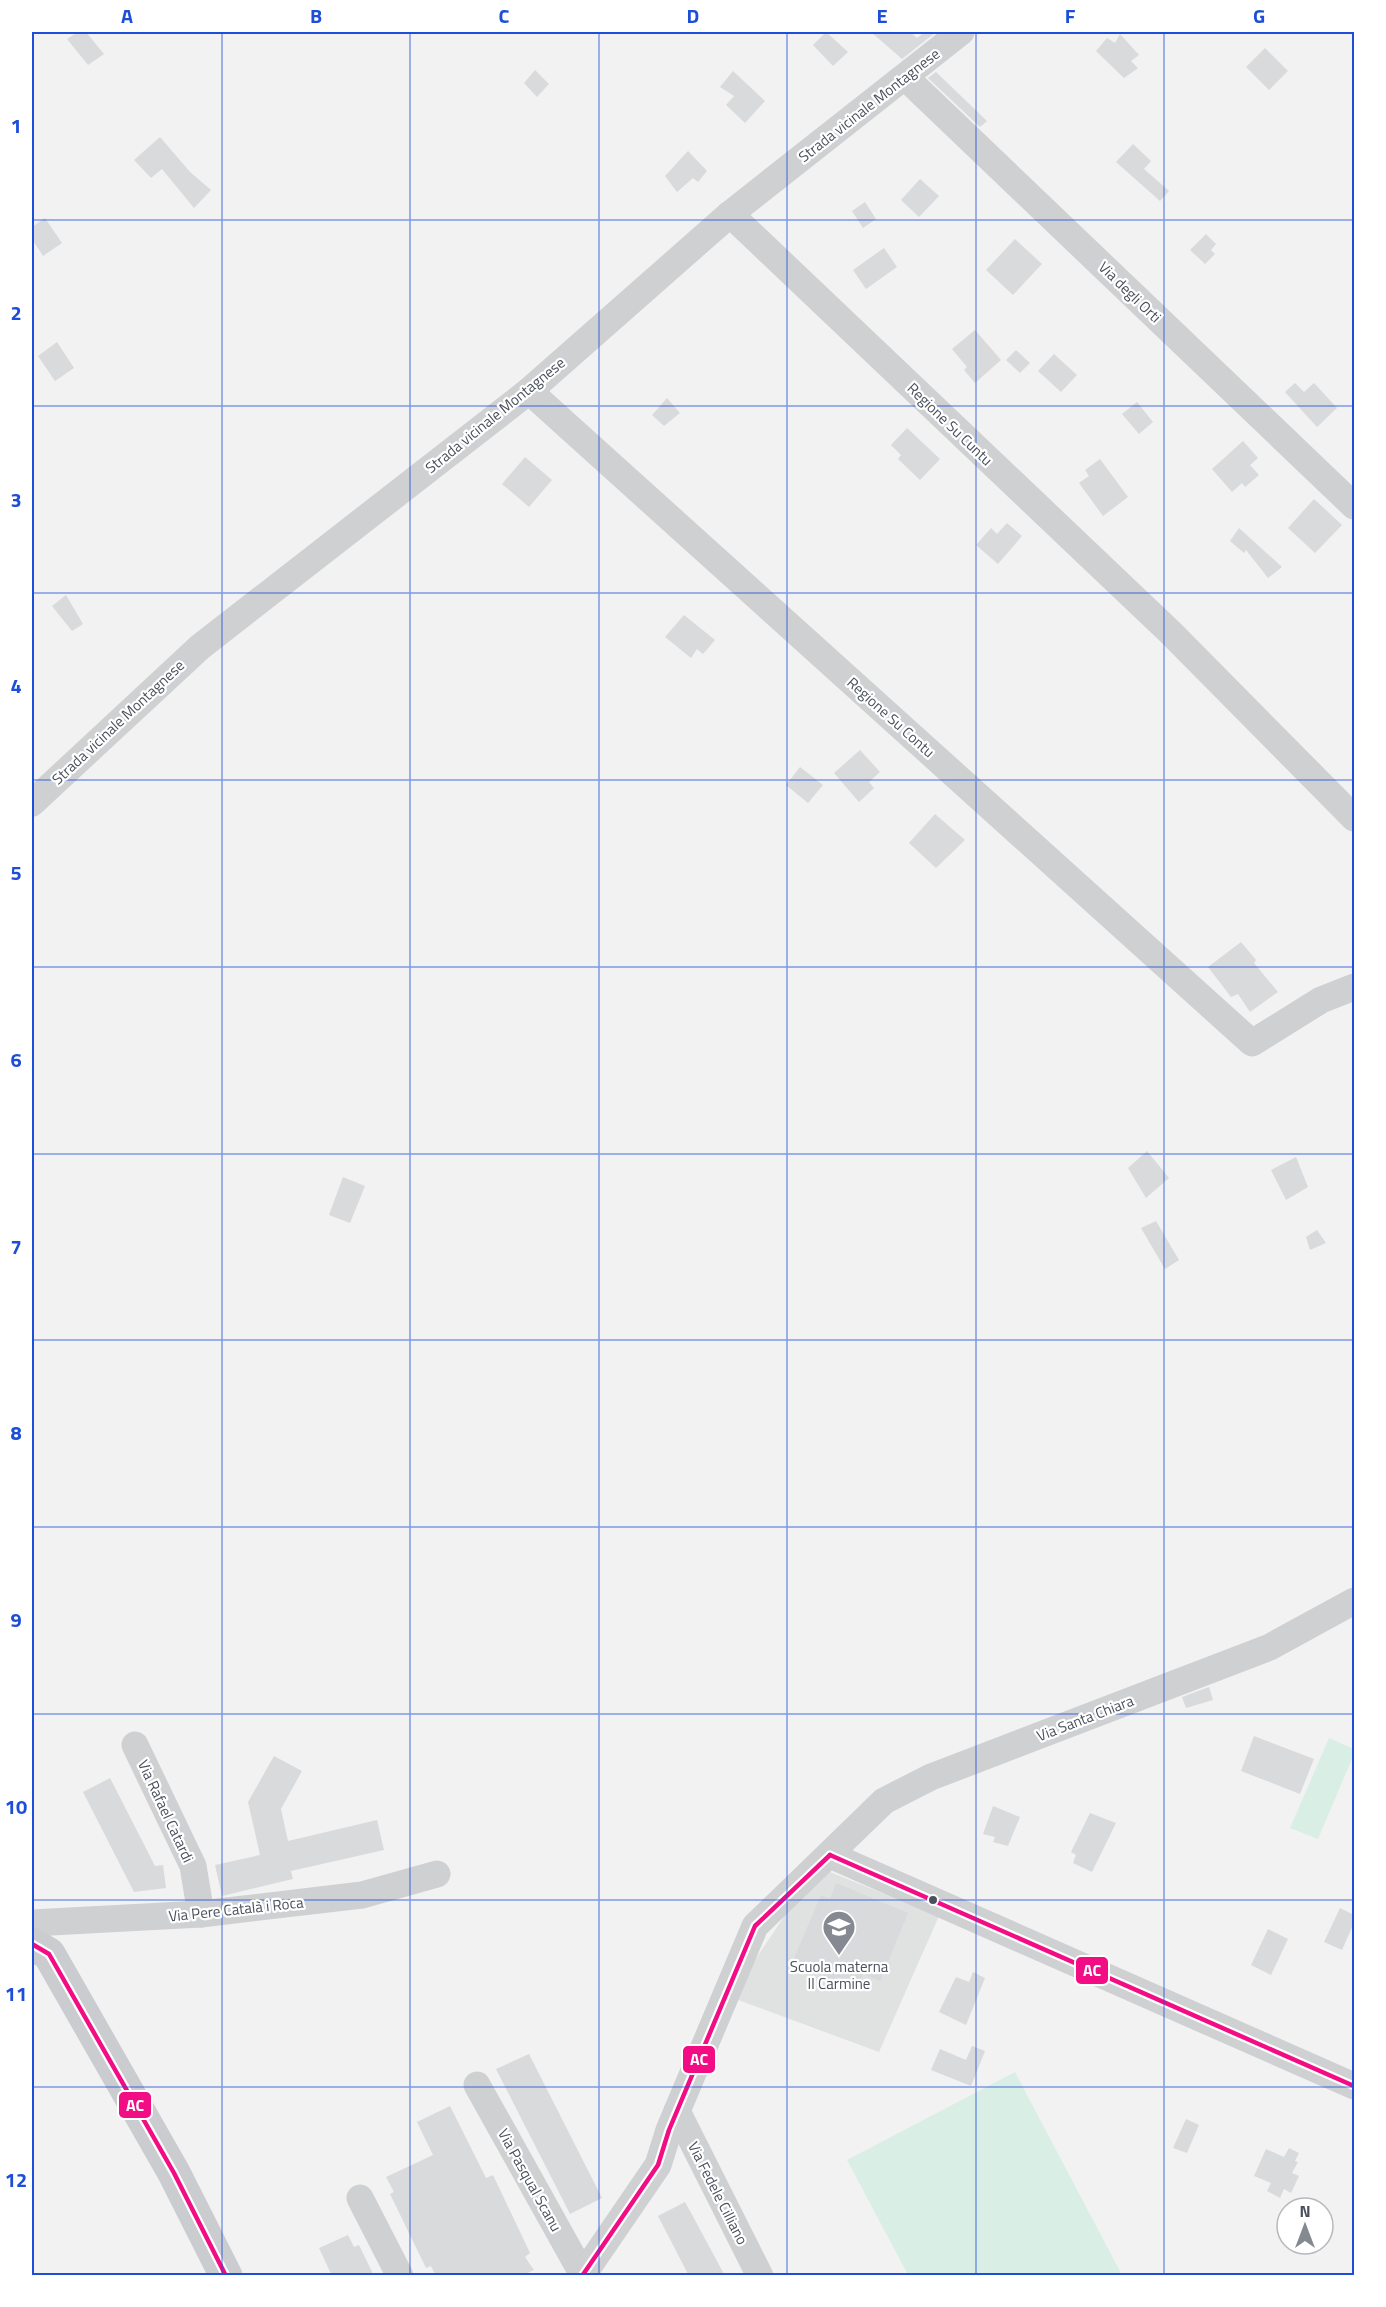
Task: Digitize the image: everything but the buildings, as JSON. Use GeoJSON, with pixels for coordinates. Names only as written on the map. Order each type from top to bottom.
{"type":"FeatureCollection","features":[{"type":"Feature","properties":{"kind":"main road"},"geometry":{"type":"LineString","coordinates":[[32,1944],[49,1954],[174,2173],[226,2276]]}},
{"type":"Feature","properties":{"kind":"street","name":"Strada vicinale Montagnese"},"geometry":{"type":"LineString","coordinates":[[32,803],[200,647],[529,391],[730,214],[962,32]]}},
{"type":"Feature","properties":{"kind":"street","name":"Via degli Orti"},"geometry":{"type":"LineString","coordinates":[[906,78],[1354,506]]}},
{"type":"Feature","properties":{"kind":"street","name":"Regione Su Cuntu"},"geometry":{"type":"LineString","coordinates":[[730,214],[1171,633],[1354,818]]}},
{"type":"Feature","properties":{"kind":"street","name":"Regione Su Contu"},"geometry":{"type":"LineString","coordinates":[[529,391],[1252,1042],[1321,1000],[1354,987]]}},
{"type":"Feature","properties":{"kind":"street","name":"Via Santa Chiara"},"geometry":{"type":"LineString","coordinates":[[583,2275],[658,2165],[677,2111],[755,1926],[884,1801],[931,1777],[1270,1647],[1354,1601]]}},
{"type":"Feature","properties":{"kind":"street","name":"Via Rafael Catardi"},"geometry":{"type":"LineString","coordinates":[[135,1745],[193,1866],[201,1914]]}},
{"type":"Feature","properties":{"kind":"street"},"geometry":{"type":"LineString","coordinates":[[830,1855],[1354,2085]]}},
{"type":"Feature","properties":{"kind":"street","name":"Via Pere Català i Roca"},"geometry":{"type":"LineString","coordinates":[[32,1923],[201,1914],[362,1895],[436,1874]]}},
{"type":"Feature","properties":{"kind":"street","name":"Via Pasqual Scanu"},"geometry":{"type":"LineString","coordinates":[[477,2085],[583,2275]]}},
{"type":"Feature","properties":{"kind":"street","name":"Via Fedele Cilliano"},"geometry":{"type":"LineString","coordinates":[[677,2111],[760,2276]]}},
{"type":"Feature","properties":{"kind":"street"},"geometry":{"type":"LineString","coordinates":[[360,2198],[400,2276]]}},
{"type":"Feature","properties":{"kind":"shaded area","name":"Scuola materna Il Carmine"},"geometry":{"type":"Polygon","coordinates":[[[830,1872],[939,1916],[879,2052],[730,1997],[798,1896],[821,1875],[830,1872]]]}},
{"type":"Feature","properties":{"kind":"green space"},"geometry":{"type":"Polygon","coordinates":[[[1329,1738],[1354,1749],[1354,1754],[1318,1839],[1290,1828],[1329,1738]]]}},
{"type":"Feature","properties":{"kind":"green space"},"geometry":{"type":"Polygon","coordinates":[[[1015,2072],[1122,2275],[908,2275],[847,2160],[1015,2072]]]}},
{"type":"Feature","properties":{"kind":"transit line","name":"AC"},"geometry":{"type":"LineString","coordinates":[[830,1855],[1354,2086]]}},
{"type":"Feature","properties":{"kind":"transit line","name":"AC"},"geometry":{"type":"LineString","coordinates":[[582,2276],[658,2165],[669,2130],[755,1926],[830,1855]]}},
{"type":"Feature","properties":{"kind":"transit line","name":"AC"},"geometry":{"type":"LineString","coordinates":[[32,1944],[49,1954],[174,2173],[226,2276]]}},
{"type":"Feature","properties":{"kind":"place","name":"Scuola materna Il Carmine"},"geometry":{"type":"Point","coordinates":[839,1956]}}]}
